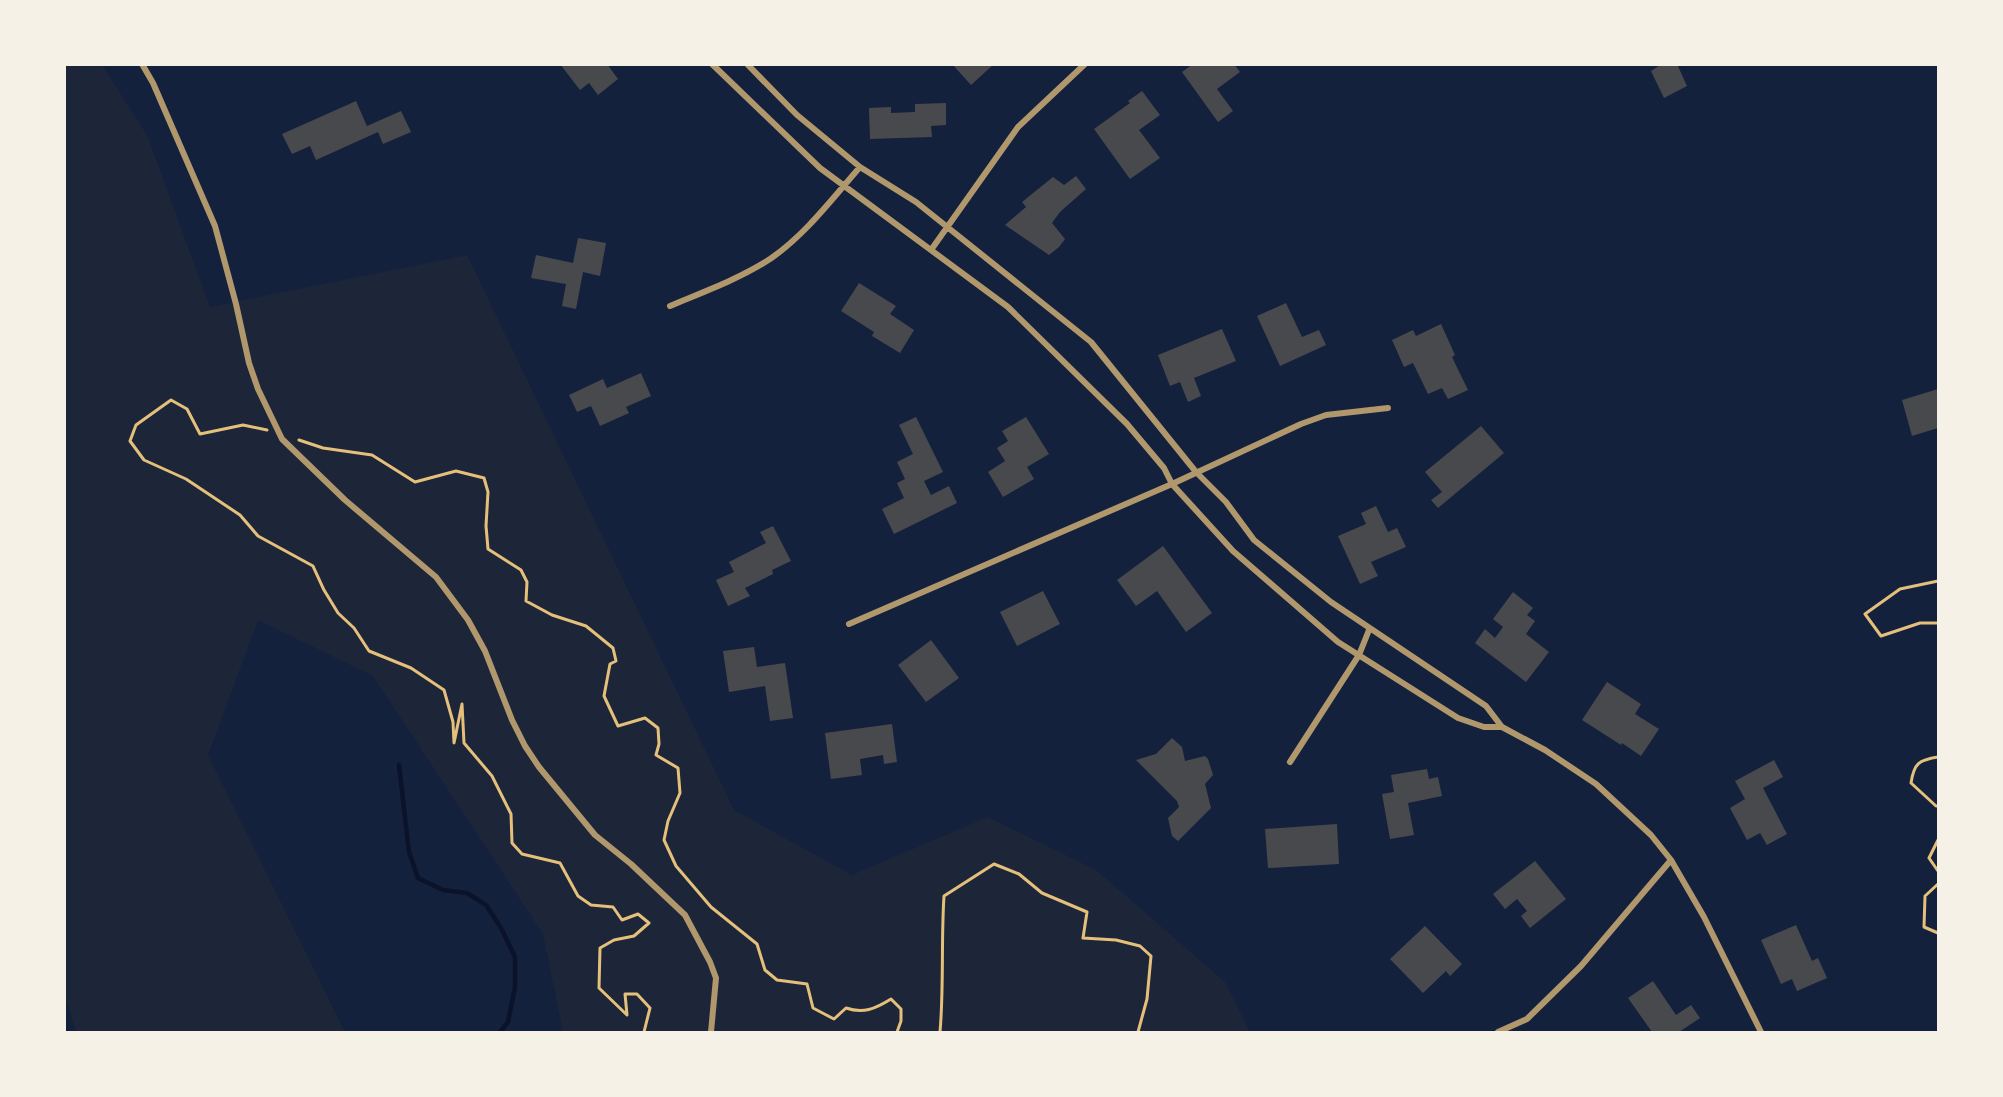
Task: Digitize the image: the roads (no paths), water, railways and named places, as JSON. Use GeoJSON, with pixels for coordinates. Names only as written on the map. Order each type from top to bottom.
{"type":"FeatureCollection","features":[{"type":"Feature","properties":{"kind":"street"},"geometry":{"type":"LineString","coordinates":[[142,64],[153,83],[215,226],[236,303],[249,363],[258,390],[282,439],[345,500],[436,577],[468,620],[484,651],[512,720],[539,767],[595,835],[631,864],[685,915],[716,978],[711,1032]]}},
{"type":"Feature","properties":{"kind":"street"},"geometry":{"type":"LineString","coordinates":[[712,64],[820,168],[843,187],[950,262],[1008,307],[1127,424],[1164,468],[1172,484],[1233,551],[1338,642],[1458,718],[1484,727],[1502,727]]}},
{"type":"Feature","properties":{"kind":"street"},"geometry":{"type":"LineString","coordinates":[[747,64],[797,115],[860,166],[916,202],[1091,342],[1196,472],[1226,502],[1254,540],[1370,630],[1486,706],[1502,727],[1545,750],[1596,784],[1651,835],[1671,860],[1704,917],[1761,1032]]}},
{"type":"Feature","properties":{"kind":"street"},"geometry":{"type":"LineString","coordinates":[[931,250],[1018,127],[1085,64]]}},
{"type":"Feature","properties":{"kind":"street"},"geometry":{"type":"LineString","coordinates":[[670,306],[747,272],[771,258],[800,235],[860,166]]}},
{"type":"Feature","properties":{"kind":"street"},"geometry":{"type":"LineString","coordinates":[[849,624],[1172,484],[1301,424],[1326,415],[1388,408]]}},
{"type":"Feature","properties":{"kind":"street"},"geometry":{"type":"LineString","coordinates":[[1290,762],[1359,655],[1370,630]]}},
{"type":"Feature","properties":{"kind":"street"},"geometry":{"type":"LineString","coordinates":[[1498,1032],[1527,1019],[1581,966],[1671,860]]}},
{"type":"Feature","properties":{"kind":"waterway"},"geometry":{"type":"LineString","coordinates":[[399,765],[409,852],[418,878],[443,890],[467,893],[486,905],[501,928],[515,957],[515,987],[508,1022],[500,1032]]}}]}
